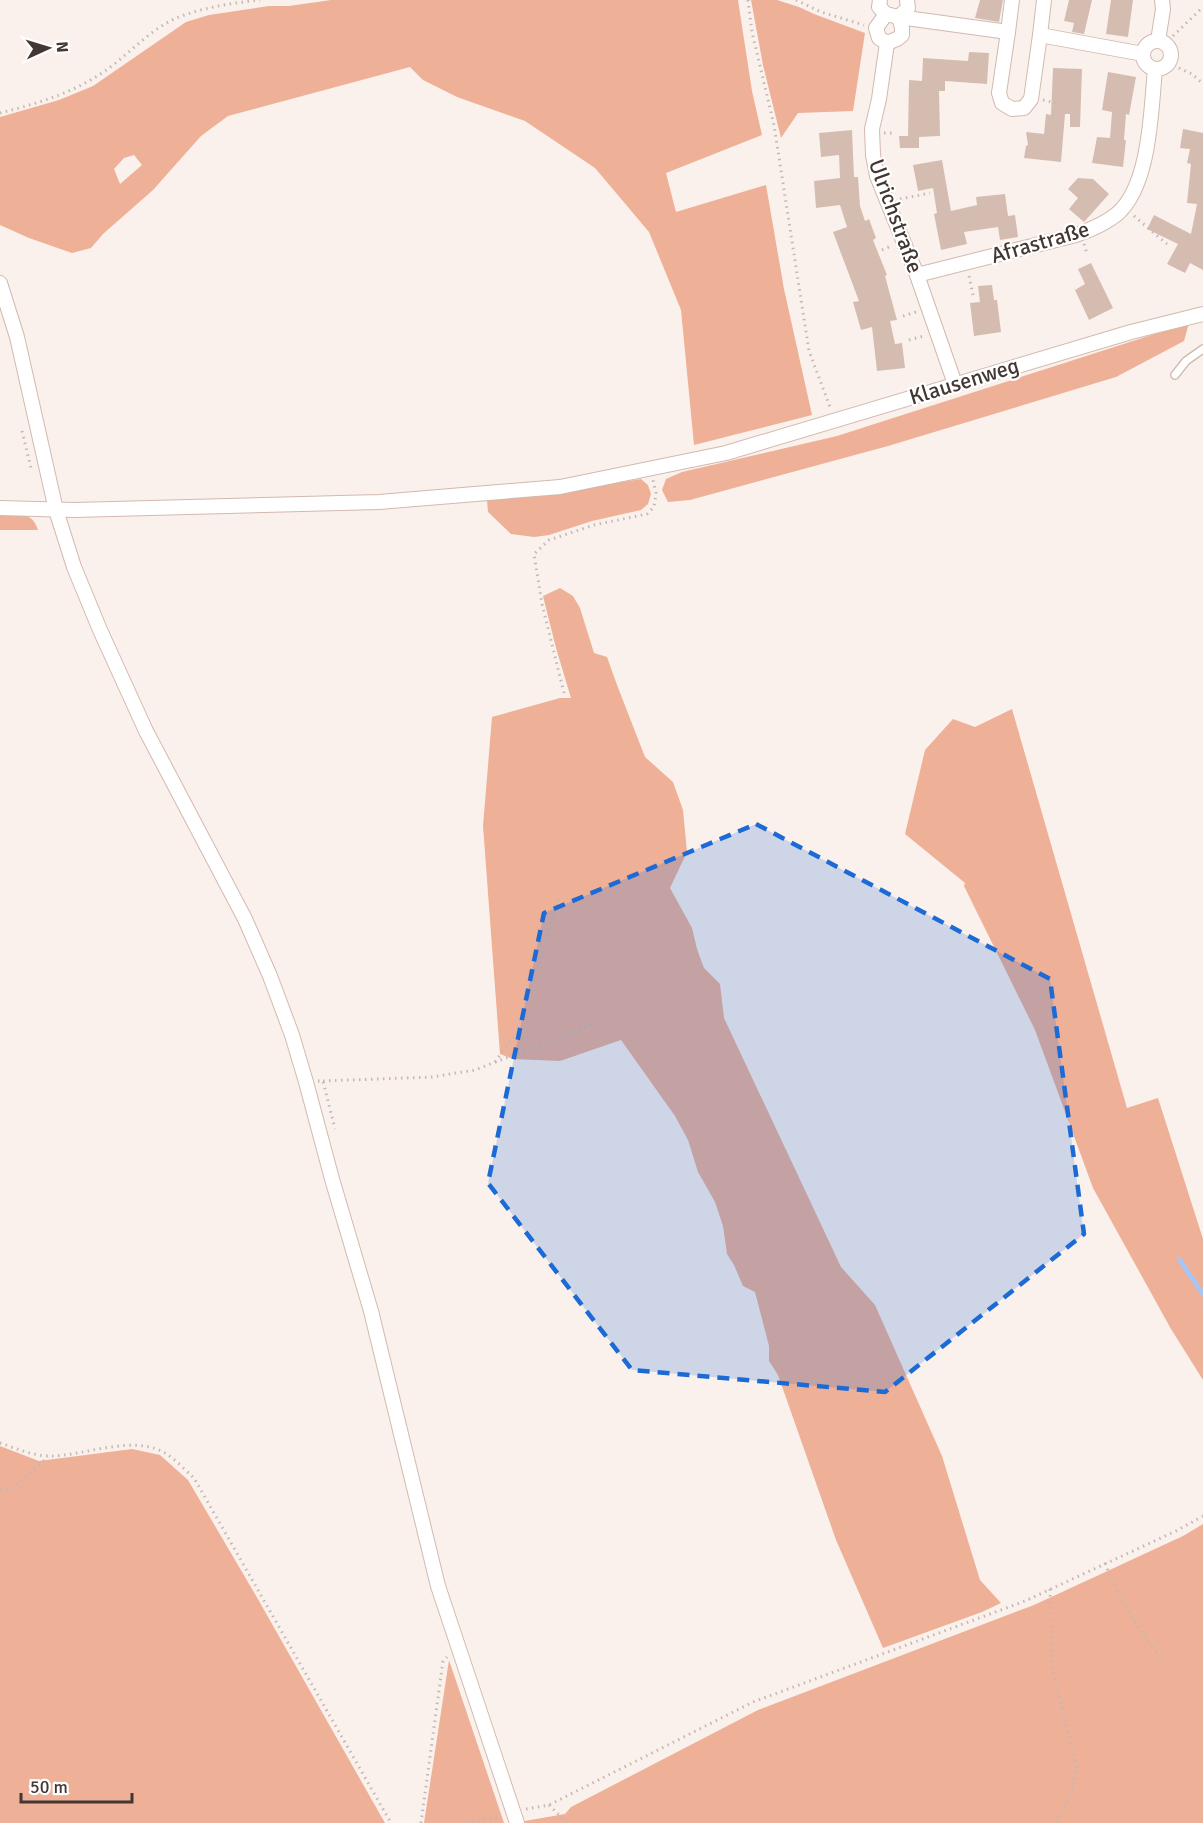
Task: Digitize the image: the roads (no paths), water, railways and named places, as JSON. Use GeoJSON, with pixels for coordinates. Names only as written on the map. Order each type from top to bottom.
{"type":"FeatureCollection","features":[{"type":"Feature","properties":{"kind":"street"},"geometry":{"type":"LineString","coordinates":[[880,0],[879,7],[892,15],[1008,32]]}},
{"type":"Feature","properties":{"kind":"street","name":"Ulrichstraße"},"geometry":{"type":"LineString","coordinates":[[887,43],[879,38],[876,28],[892,15],[908,8],[908,0]]}},
{"type":"Feature","properties":{"kind":"street"},"geometry":{"type":"LineString","coordinates":[[1012,0],[999,93],[1002,103],[1012,110],[1024,108],[1031,99],[1044,0]]}},
{"type":"Feature","properties":{"kind":"street","name":"Afrastraße"},"geometry":{"type":"LineString","coordinates":[[917,275],[1076,235],[1098,226],[1116,214],[1131,199],[1141,175],[1162,66],[1171,56],[1170,49],[1162,42],[1162,0]]}},
{"type":"Feature","properties":{"kind":"street","name":"Ulrichstraße"},"geometry":{"type":"LineString","coordinates":[[887,43],[902,35],[902,28],[892,15]]}},
{"type":"Feature","properties":{"kind":"street"},"geometry":{"type":"LineString","coordinates":[[1040,35],[1143,54]]}},
{"type":"Feature","properties":{"kind":"street"},"geometry":{"type":"LineString","coordinates":[[1162,42],[1151,42],[1145,47],[1143,54],[1144,61],[1149,67],[1162,66]]}},
{"type":"Feature","properties":{"kind":"street","name":"Ulrichstraße"},"geometry":{"type":"LineString","coordinates":[[887,43],[881,91],[872,129],[877,176],[917,275],[955,384]]}},
{"type":"Feature","properties":{"kind":"street"},"geometry":{"type":"LineString","coordinates":[[0,283],[17,337],[56,510],[74,567],[146,730],[245,919],[292,1035],[371,1311],[438,1586],[457,1647],[518,1815]]}},
{"type":"Feature","properties":{"kind":"street","name":"Klausenweg"},"geometry":{"type":"LineString","coordinates":[[0,508],[56,510],[380,502],[560,487],[726,453],[1131,332],[1203,314]]}},
{"type":"Feature","properties":{"kind":"lane"},"geometry":{"type":"LineString","coordinates":[[1175,375],[1186,361],[1203,349]]}},
{"type":"Feature","properties":{"kind":"waterway"},"geometry":{"type":"LineString","coordinates":[[1179,1259],[1203,1294]]}}]}
